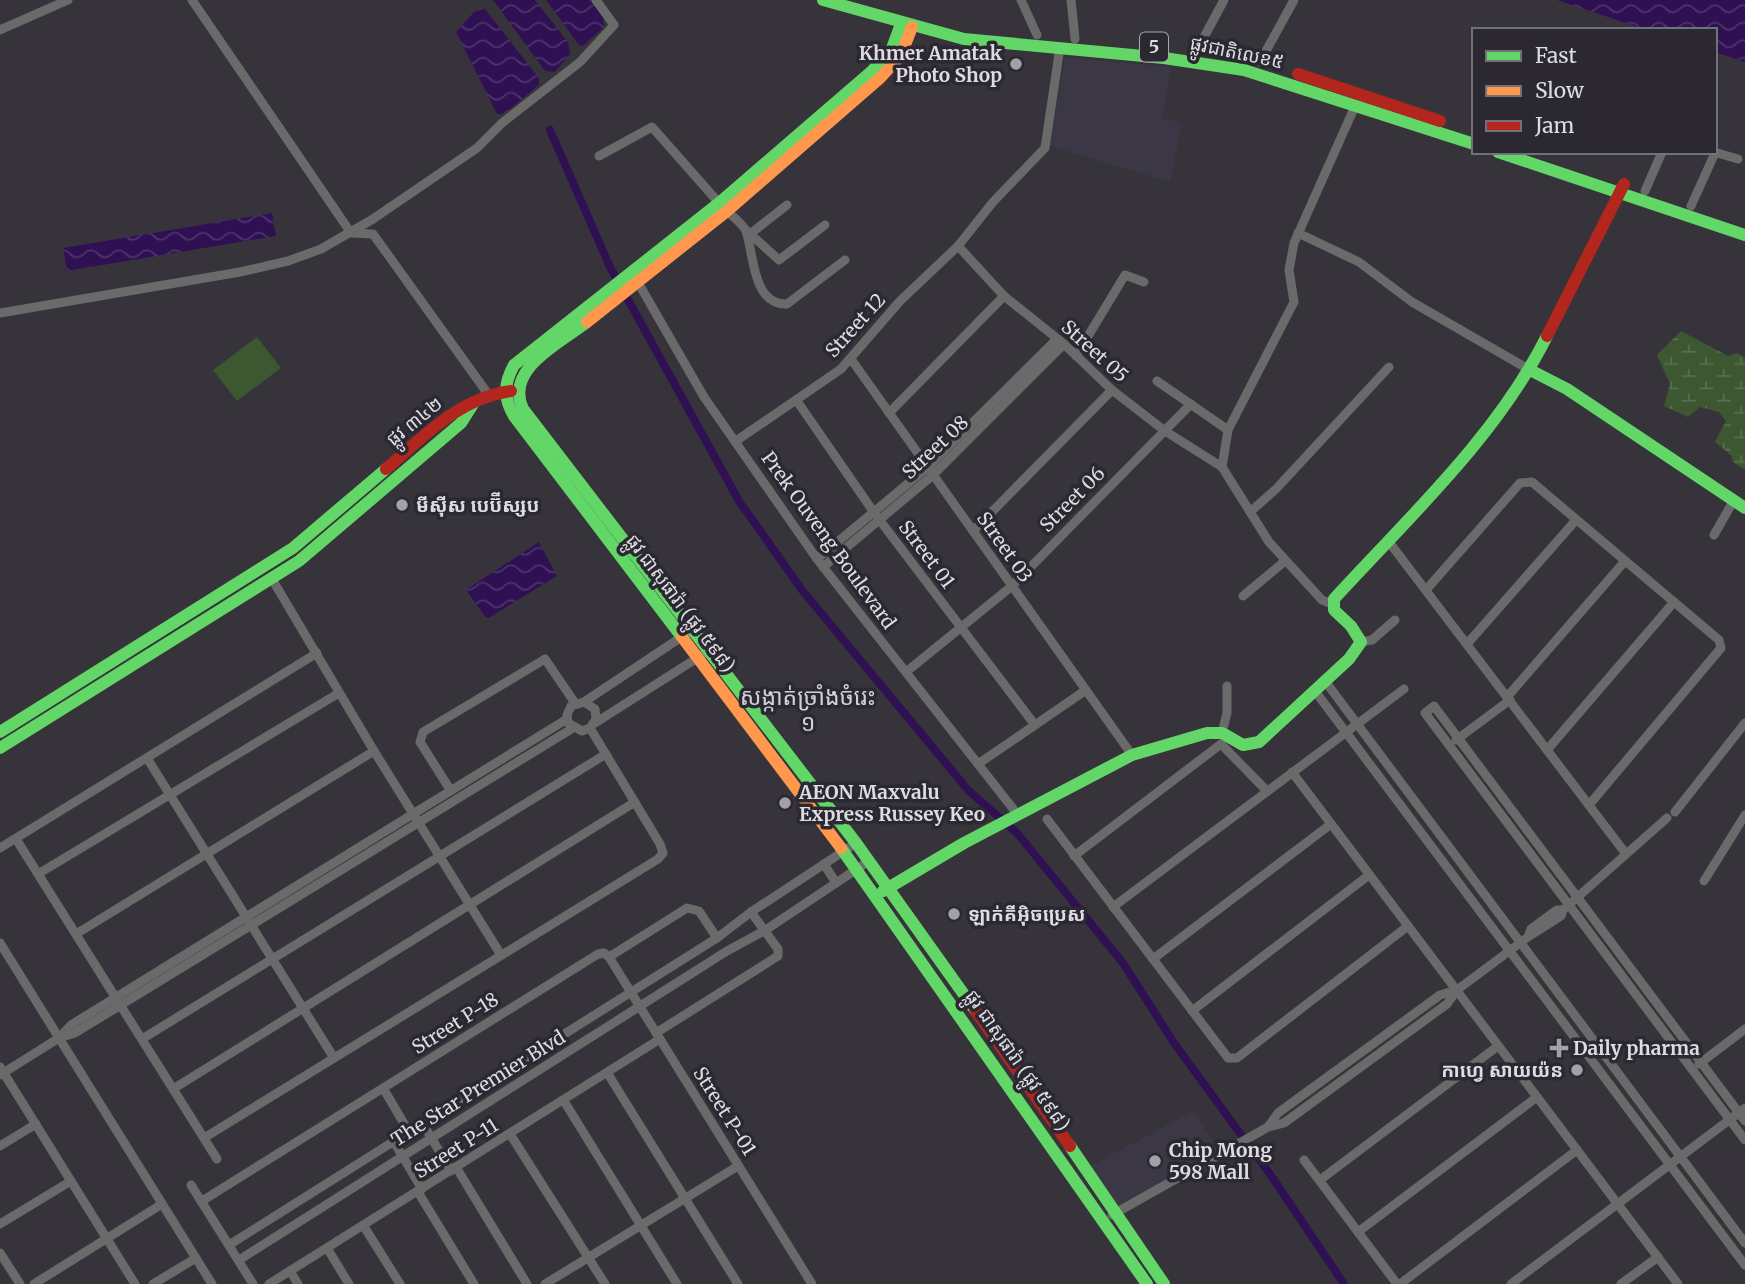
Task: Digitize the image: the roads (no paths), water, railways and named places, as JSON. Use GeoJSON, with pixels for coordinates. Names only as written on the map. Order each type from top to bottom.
{"type":"FeatureCollection","features":[{"type":"Feature","properties":{"kind":"main road","name":"ផ្លូវជាតិលេខ៥"},"geometry":{"type":"LineString","coordinates":[[823,0],[907,26],[943,31],[964,39],[1260,62],[1472,143]]}},
{"type":"Feature","properties":{"kind":"main road"},"geometry":{"type":"LineString","coordinates":[[473,403],[488,394],[511,391],[514,365],[612,294],[723,207],[844,102],[894,64],[906,46],[907,26]]}},
{"type":"Feature","properties":{"kind":"main road","name":"ផ្លូវជាតិលេខ៥"},"geometry":{"type":"LineString","coordinates":[[943,31],[965,28],[1196,52],[1259,73],[1472,132]]}},
{"type":"Feature","properties":{"kind":"main road"},"geometry":{"type":"LineString","coordinates":[[1507,154],[1547,163],[1745,235]]}},
{"type":"Feature","properties":{"kind":"main road"},"geometry":{"type":"LineString","coordinates":[[1534,154],[1547,163]]}},
{"type":"Feature","properties":{"kind":"main road"},"geometry":{"type":"LineString","coordinates":[[1622,189],[1645,191],[1745,224]]}},
{"type":"Feature","properties":{"kind":"main road"},"geometry":{"type":"LineString","coordinates":[[882,891],[995,827],[1132,755],[1207,733],[1222,733],[1243,745],[1259,742],[1349,659],[1361,642],[1332,604],[1498,415],[1530,370],[1622,189]]}},
{"type":"Feature","properties":{"kind":"main road"},"geometry":{"type":"LineString","coordinates":[[1530,370],[1567,389],[1739,504]]}},
{"type":"Feature","properties":{"kind":"main road","name":"ផ្លូវ ជាសុផារ៉ា (ផ្លូវ ៥៩៨)"},"geometry":{"type":"LineString","coordinates":[[511,391],[514,416],[704,653],[850,846],[963,1003],[1110,1217],[1164,1284]]}},
{"type":"Feature","properties":{"kind":"main road","name":"ផ្លូវ ៣៤២"},"geometry":{"type":"LineString","coordinates":[[0,748],[299,561],[461,423],[473,403]]}},
{"type":"Feature","properties":{"kind":"main road","name":"ផ្លូវ ៣៤២"},"geometry":{"type":"LineString","coordinates":[[0,732],[293,548],[452,412],[473,403]]}},
{"type":"Feature","properties":{"kind":"main road","name":"ផ្លូវ ជាសុផារ៉ា (ផ្លូវ ៥៩៨)"},"geometry":{"type":"LineString","coordinates":[[1110,1217],[1147,1284]]}},
{"type":"Feature","properties":{"kind":"street"},"geometry":{"type":"LineString","coordinates":[[0,30],[68,0]]}},
{"type":"Feature","properties":{"kind":"street"},"geometry":{"type":"LineString","coordinates":[[192,0],[351,233]]}},
{"type":"Feature","properties":{"kind":"street"},"geometry":{"type":"LineString","coordinates":[[0,313],[276,264],[321,249],[351,233],[477,148],[502,123],[580,62],[614,25],[596,0]]}},
{"type":"Feature","properties":{"kind":"street"},"geometry":{"type":"LineString","coordinates":[[1021,0],[1037,35]]}},
{"type":"Feature","properties":{"kind":"street"},"geometry":{"type":"LineString","coordinates":[[1071,0],[1075,39]]}},
{"type":"Feature","properties":{"kind":"street"},"geometry":{"type":"LineString","coordinates":[[1196,52],[1223,0]]}},
{"type":"Feature","properties":{"kind":"street"},"geometry":{"type":"LineString","coordinates":[[1260,62],[1294,0]]}},
{"type":"Feature","properties":{"kind":"street","name":"Street 12"},"geometry":{"type":"LineString","coordinates":[[736,441],[797,401],[850,359],[900,301],[958,246],[993,202],[1045,148],[1060,47]]}},
{"type":"Feature","properties":{"kind":"street"},"geometry":{"type":"LineString","coordinates":[[1332,604],[1322,600],[1285,561],[1222,467],[1228,430],[1294,302],[1289,270],[1298,233],[1357,99]]}},
{"type":"Feature","properties":{"kind":"street"},"geometry":{"type":"LineString","coordinates":[[599,156],[652,127],[723,207],[779,260],[825,225]]}},
{"type":"Feature","properties":{"kind":"street"},"geometry":{"type":"LineString","coordinates":[[1717,153],[1738,159]]}},
{"type":"Feature","properties":{"kind":"street"},"geometry":{"type":"LineString","coordinates":[[1645,191],[1661,154]]}},
{"type":"Feature","properties":{"kind":"street"},"geometry":{"type":"LineString","coordinates":[[1691,206],[1713,154]]}},
{"type":"Feature","properties":{"kind":"street"},"geometry":{"type":"LineString","coordinates":[[748,232],[787,205]]}},
{"type":"Feature","properties":{"kind":"street"},"geometry":{"type":"LineString","coordinates":[[748,232],[757,279],[764,292],[781,304],[787,304],[845,260]]}},
{"type":"Feature","properties":{"kind":"street"},"geometry":{"type":"LineString","coordinates":[[351,233],[373,234],[482,382],[488,394]]}},
{"type":"Feature","properties":{"kind":"street"},"geometry":{"type":"LineString","coordinates":[[1298,233],[1359,262],[1412,302],[1530,370]]}},
{"type":"Feature","properties":{"kind":"street","name":"Street 05"},"geometry":{"type":"LineString","coordinates":[[958,246],[1004,296],[1112,390],[1165,431],[1222,467]]}},
{"type":"Feature","properties":{"kind":"street"},"geometry":{"type":"LineString","coordinates":[[1076,356],[1125,275],[1144,282]]}},
{"type":"Feature","properties":{"kind":"street","name":"Prek Ouveng Boulevard"},"geometry":{"type":"LineString","coordinates":[[633,278],[704,397],[820,563],[1016,816]]}},
{"type":"Feature","properties":{"kind":"street"},"geometry":{"type":"LineString","coordinates":[[889,413],[1004,296]]}},
{"type":"Feature","properties":{"kind":"street"},"geometry":{"type":"LineString","coordinates":[[820,563],[930,471],[1060,342]]}},
{"type":"Feature","properties":{"kind":"street","name":"Street 03"},"geometry":{"type":"LineString","coordinates":[[850,359],[1132,755]]}},
{"type":"Feature","properties":{"kind":"street"},"geometry":{"type":"LineString","coordinates":[[1250,512],[1276,489],[1389,367]]}},
{"type":"Feature","properties":{"kind":"street"},"geometry":{"type":"LineString","coordinates":[[1157,381],[1228,430]]}},
{"type":"Feature","properties":{"kind":"street"},"geometry":{"type":"LineString","coordinates":[[973,531],[1112,390]]}},
{"type":"Feature","properties":{"kind":"street","name":"Street 01"},"geometry":{"type":"LineString","coordinates":[[797,401],[876,516],[1035,725]]}},
{"type":"Feature","properties":{"kind":"street","name":"Street 06"},"geometry":{"type":"LineString","coordinates":[[906,672],[1012,586],[1191,404]]}},
{"type":"Feature","properties":{"kind":"street"},"geometry":{"type":"LineString","coordinates":[[1426,590],[1520,483],[1532,482],[1719,640],[1721,648],[1589,805]]}},
{"type":"Feature","properties":{"kind":"street"},"geometry":{"type":"LineString","coordinates":[[1714,535],[1739,504]]}},
{"type":"Feature","properties":{"kind":"street"},"geometry":{"type":"LineString","coordinates":[[1467,644],[1576,520]]}},
{"type":"Feature","properties":{"kind":"street"},"geometry":{"type":"LineString","coordinates":[[1389,542],[1626,854]]}},
{"type":"Feature","properties":{"kind":"street"},"geometry":{"type":"LineString","coordinates":[[1243,596],[1285,561]]}},
{"type":"Feature","properties":{"kind":"street"},"geometry":{"type":"LineString","coordinates":[[1449,745],[1508,699],[1625,561]]}},
{"type":"Feature","properties":{"kind":"street"},"geometry":{"type":"LineString","coordinates":[[272,579],[374,751],[501,955]]}},
{"type":"Feature","properties":{"kind":"street"},"geometry":{"type":"LineString","coordinates":[[1547,750],[1674,602]]}},
{"type":"Feature","properties":{"kind":"street"},"geometry":{"type":"LineString","coordinates":[[1361,642],[1372,640],[1395,620]]}},
{"type":"Feature","properties":{"kind":"street"},"geometry":{"type":"LineString","coordinates":[[688,633],[568,710],[567,719],[573,728],[582,731],[592,726],[704,653]]}},
{"type":"Feature","properties":{"kind":"street"},"geometry":{"type":"LineString","coordinates":[[0,848],[317,653]]}},
{"type":"Feature","properties":{"kind":"street"},"geometry":{"type":"LineString","coordinates":[[204,1138],[663,853],[592,726],[595,709],[579,702],[545,660],[423,732],[420,742],[451,791]]}},
{"type":"Feature","properties":{"kind":"street"},"geometry":{"type":"LineString","coordinates":[[1325,681],[1490,902],[1524,940],[1547,978],[1745,1243]]}},
{"type":"Feature","properties":{"kind":"street"},"geometry":{"type":"LineString","coordinates":[[1222,733],[1227,713],[1227,687]]}},
{"type":"Feature","properties":{"kind":"street"},"geometry":{"type":"LineString","coordinates":[[1113,907],[1404,689]]}},
{"type":"Feature","properties":{"kind":"street"},"geometry":{"type":"LineString","coordinates":[[978,764],[1086,690]]}},
{"type":"Feature","properties":{"kind":"street"},"geometry":{"type":"LineString","coordinates":[[1315,691],[1745,1264]]}},
{"type":"Feature","properties":{"kind":"street"},"geometry":{"type":"LineString","coordinates":[[38,874],[339,693]]}},
{"type":"Feature","properties":{"kind":"street"},"geometry":{"type":"LineString","coordinates":[[1511,1284],[1729,1119],[1743,1114],[1434,706],[1424,713],[1509,825],[1566,907],[1630,987],[1692,1069],[1729,1119],[1745,1140]]}},
{"type":"Feature","properties":{"kind":"street"},"geometry":{"type":"LineString","coordinates":[[416,818],[451,791],[567,719]]}},
{"type":"Feature","properties":{"kind":"street"},"geometry":{"type":"LineString","coordinates":[[1675,811],[1745,723]]}},
{"type":"Feature","properties":{"kind":"street"},"geometry":{"type":"LineString","coordinates":[[135,1284],[1,1071],[59,1038],[71,1025],[118,1002],[416,818],[573,728]]}},
{"type":"Feature","properties":{"kind":"street"},"geometry":{"type":"LineString","coordinates":[[1074,856],[1221,744],[1267,791]]}},
{"type":"Feature","properties":{"kind":"street"},"geometry":{"type":"LineString","coordinates":[[76,934],[374,751]]}},
{"type":"Feature","properties":{"kind":"street"},"geometry":{"type":"LineString","coordinates":[[142,1039],[606,754]]}},
{"type":"Feature","properties":{"kind":"street"},"geometry":{"type":"LineString","coordinates":[[147,758],[334,1058]]}},
{"type":"Feature","properties":{"kind":"street"},"geometry":{"type":"LineString","coordinates":[[1292,772],[1678,1284]]}},
{"type":"Feature","properties":{"kind":"street"},"geometry":{"type":"LineString","coordinates":[[173,1089],[635,802]]}},
{"type":"Feature","properties":{"kind":"street"},"geometry":{"type":"LineString","coordinates":[[1704,881],[1745,815]]}},
{"type":"Feature","properties":{"kind":"street"},"geometry":{"type":"LineString","coordinates":[[1110,1217],[1234,1149],[1268,1127],[1284,1123],[1447,1004],[1457,990],[1509,951],[1561,916],[1566,907],[1667,818]]}},
{"type":"Feature","properties":{"kind":"street"},"geometry":{"type":"LineString","coordinates":[[1509,825],[1519,819]]}},
{"type":"Feature","properties":{"kind":"street"},"geometry":{"type":"LineString","coordinates":[[1047,820],[1228,1058],[1237,1058],[1408,926]]}},
{"type":"Feature","properties":{"kind":"street"},"geometry":{"type":"LineString","coordinates":[[1153,959],[1331,824]]}},
{"type":"Feature","properties":{"kind":"street"},"geometry":{"type":"LineString","coordinates":[[1425,838],[1436,829]]}},
{"type":"Feature","properties":{"kind":"street"},"geometry":{"type":"LineString","coordinates":[[16,839],[217,1159]]}},
{"type":"Feature","properties":{"kind":"street","name":"The Star Premier Blvd"},"geometry":{"type":"LineString","coordinates":[[229,1245],[718,938],[751,912],[850,846]]}},
{"type":"Feature","properties":{"kind":"street"},"geometry":{"type":"LineString","coordinates":[[824,864],[836,883]]}},
{"type":"Feature","properties":{"kind":"street","name":"The Star Premier Blvd"},"geometry":{"type":"LineString","coordinates":[[239,1260],[737,946],[766,933],[863,865]]}},
{"type":"Feature","properties":{"kind":"street"},"geometry":{"type":"LineString","coordinates":[[1192,1011],[1369,875]]}},
{"type":"Feature","properties":{"kind":"street"},"geometry":{"type":"LineString","coordinates":[[1479,911],[1490,902]]}},
{"type":"Feature","properties":{"kind":"street","name":"Street P-18"},"geometry":{"type":"LineString","coordinates":[[202,1201],[598,954],[604,953],[609,957],[687,908],[699,911],[718,938]]}},
{"type":"Feature","properties":{"kind":"street"},"geometry":{"type":"LineString","coordinates":[[751,912],[766,933]]}},
{"type":"Feature","properties":{"kind":"street","name":"Street P-11"},"geometry":{"type":"LineString","coordinates":[[269,1284],[608,1074],[658,1036],[778,956],[778,949],[766,933]]}},
{"type":"Feature","properties":{"kind":"street"},"geometry":{"type":"LineString","coordinates":[[0,943],[212,1284]]}},
{"type":"Feature","properties":{"kind":"street","name":"Street P-01"},"geometry":{"type":"LineString","coordinates":[[609,957],[811,1284]]}},
{"type":"Feature","properties":{"kind":"street"},"geometry":{"type":"LineString","coordinates":[[1535,985],[1547,978]]}},
{"type":"Feature","properties":{"kind":"street"},"geometry":{"type":"LineString","coordinates":[[1630,987],[1640,980]]}},
{"type":"Feature","properties":{"kind":"street"},"geometry":{"type":"LineString","coordinates":[[1268,1127],[1278,1113],[1302,1095],[1440,995],[1457,990]]}},
{"type":"Feature","properties":{"kind":"street"},"geometry":{"type":"LineString","coordinates":[[1692,1069],[1745,1029]]}},
{"type":"Feature","properties":{"kind":"street"},"geometry":{"type":"LineString","coordinates":[[1320,1180],[1498,1046]]}},
{"type":"Feature","properties":{"kind":"street"},"geometry":{"type":"LineString","coordinates":[[1587,1054],[1598,1046]]}},
{"type":"Feature","properties":{"kind":"street"},"geometry":{"type":"LineString","coordinates":[[1348,1062],[1355,1071]]}},
{"type":"Feature","properties":{"kind":"street"},"geometry":{"type":"LineString","coordinates":[[608,1074],[738,1284]]}},
{"type":"Feature","properties":{"kind":"street"},"geometry":{"type":"LineString","coordinates":[[383,1088],[408,1132]]}},
{"type":"Feature","properties":{"kind":"street"},"geometry":{"type":"LineString","coordinates":[[1302,1095],[1310,1104]]}},
{"type":"Feature","properties":{"kind":"street"},"geometry":{"type":"LineString","coordinates":[[1358,1232],[1537,1097]]}},
{"type":"Feature","properties":{"kind":"street"},"geometry":{"type":"LineString","coordinates":[[565,1101],[677,1284]]}},
{"type":"Feature","properties":{"kind":"street"},"geometry":{"type":"LineString","coordinates":[[1641,1126],[1651,1118]]}},
{"type":"Feature","properties":{"kind":"street"},"geometry":{"type":"LineString","coordinates":[[0,1146],[36,1124]]}},
{"type":"Feature","properties":{"kind":"street"},"geometry":{"type":"LineString","coordinates":[[423,1124],[527,1284]]}},
{"type":"Feature","properties":{"kind":"street"},"geometry":{"type":"LineString","coordinates":[[510,1134],[605,1284]]}},
{"type":"Feature","properties":{"kind":"street"},"geometry":{"type":"LineString","coordinates":[[394,1142],[474,1284]]}},
{"type":"Feature","properties":{"kind":"street"},"geometry":{"type":"LineString","coordinates":[[1304,1160],[1399,1284],[1577,1150]]}},
{"type":"Feature","properties":{"kind":"street"},"geometry":{"type":"LineString","coordinates":[[545,1284],[738,1166]]}},
{"type":"Feature","properties":{"kind":"street"},"geometry":{"type":"LineString","coordinates":[[0,1224],[71,1181]]}},
{"type":"Feature","properties":{"kind":"street"},"geometry":{"type":"LineString","coordinates":[[191,1185],[253,1284]]}},
{"type":"Feature","properties":{"kind":"street"},"geometry":{"type":"LineString","coordinates":[[1694,1197],[1705,1190]]}},
{"type":"Feature","properties":{"kind":"street"},"geometry":{"type":"LineString","coordinates":[[34,1284],[162,1204]]}},
{"type":"Feature","properties":{"kind":"street"},"geometry":{"type":"LineString","coordinates":[[363,1225],[400,1284]]}},
{"type":"Feature","properties":{"kind":"street"},"geometry":{"type":"LineString","coordinates":[[327,1248],[349,1284]]}},
{"type":"Feature","properties":{"kind":"street"},"geometry":{"type":"LineString","coordinates":[[0,1253],[20,1284]]}},
{"type":"Feature","properties":{"kind":"street"},"geometry":{"type":"LineString","coordinates":[[153,1284],[196,1258]]}},
{"type":"Feature","properties":{"kind":"street"},"geometry":{"type":"LineString","coordinates":[[1621,1284],[1658,1258]]}},
{"type":"Feature","properties":{"kind":"street"},"geometry":{"type":"LineString","coordinates":[[290,1271],[298,1284]]}},
{"type":"Feature","properties":{"kind":"water"},"geometry":{"type":"Polygon","coordinates":[[[493,0],[535,0],[568,42],[570,54],[555,72],[545,71],[493,0]]]}},
{"type":"Feature","properties":{"kind":"water"},"geometry":{"type":"Polygon","coordinates":[[[546,0],[589,0],[603,16],[604,27],[583,46],[579,45],[546,0]]]}},
{"type":"Feature","properties":{"kind":"water"},"geometry":{"type":"Polygon","coordinates":[[[1557,0],[1745,0],[1745,62],[1717,53],[1717,28],[1641,28],[1557,0]]]}},
{"type":"Feature","properties":{"kind":"water"},"geometry":{"type":"Polygon","coordinates":[[[485,9],[539,78],[539,85],[504,114],[497,114],[456,32],[474,12],[485,9]]]}},
{"type":"Feature","properties":{"kind":"water"},"geometry":{"type":"Polygon","coordinates":[[[272,213],[276,236],[67,271],[63,248],[272,213]]]}},
{"type":"Feature","properties":{"kind":"water"},"geometry":{"type":"Polygon","coordinates":[[[539,542],[557,576],[487,619],[466,590],[539,542]]]}},
{"type":"Feature","properties":{"kind":"waterway"},"geometry":{"type":"LineString","coordinates":[[550,130],[610,267],[739,501],[802,590],[968,790],[1017,833],[1123,963],[1174,1043],[1272,1177],[1344,1284]]}},
{"type":"Feature","properties":{"kind":"place","name":"Khmer Amatak Photo Shop"},"geometry":{"type":"Point","coordinates":[1016,64]}},
{"type":"Feature","properties":{"kind":"place","name":"មីសុីស បេប៊ីស្សប"},"geometry":{"type":"Point","coordinates":[402,505]}},
{"type":"Feature","properties":{"kind":"place","name":"AEON Maxvalu Express Russey Keo"},"geometry":{"type":"Point","coordinates":[785,803]}},
{"type":"Feature","properties":{"kind":"place","name":"ឡាក់គីអ៊ិចប្រេស"},"geometry":{"type":"Point","coordinates":[954,914]}},
{"type":"Feature","properties":{"kind":"place","name":"Daily pharma"},"geometry":{"type":"Point","coordinates":[1559,1048]}},
{"type":"Feature","properties":{"kind":"place","name":"កាហ្វេ សាយយ៉ន"},"geometry":{"type":"Point","coordinates":[1577,1070]}},
{"type":"Feature","properties":{"kind":"place","name":"Chip Mong 598 Mall"},"geometry":{"type":"Point","coordinates":[1155,1161]}},
{"type":"Feature","properties":{"kind":"district","name":"សង្កាត់ច្រាំងចំរេះ ១"},"geometry":{"type":"Point","coordinates":[808,710]}}]}
